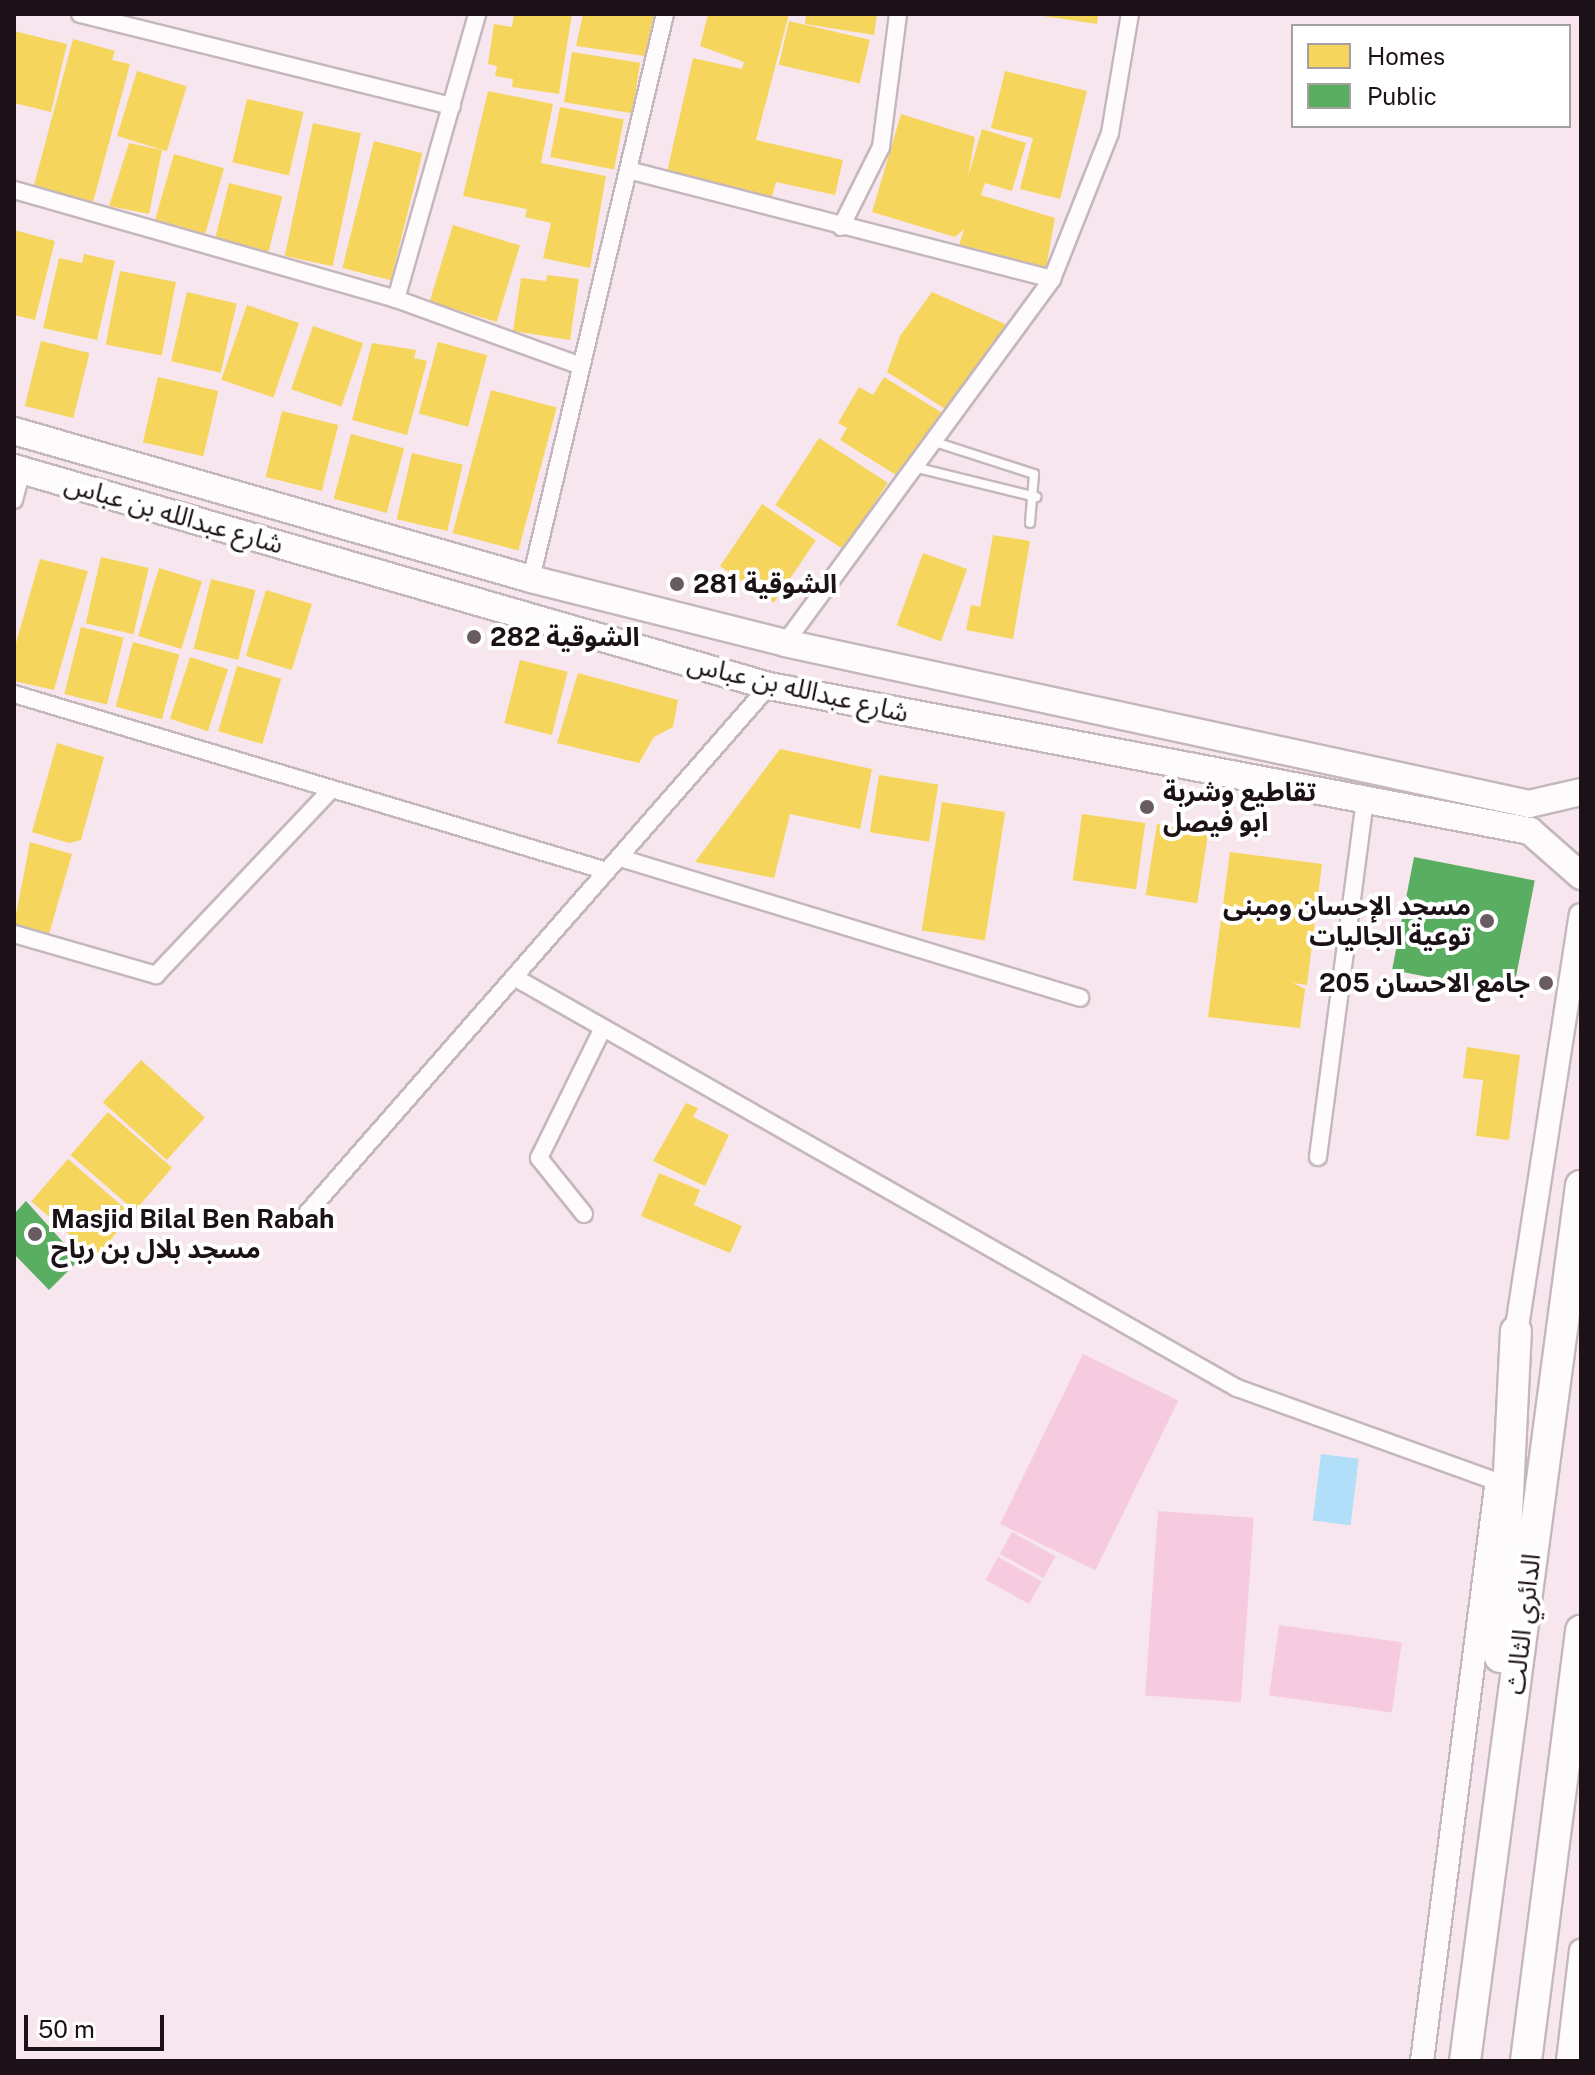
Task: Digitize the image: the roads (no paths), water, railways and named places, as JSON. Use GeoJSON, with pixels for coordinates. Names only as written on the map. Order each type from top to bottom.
{"type":"FeatureCollection","features":[{"type":"Feature","properties":{"kind":"highway","name":"الدائري الثالث"},"geometry":{"type":"LineString","coordinates":[[1465,2061],[1581,1186]]}},
{"type":"Feature","properties":{"kind":"highway"},"geometry":{"type":"LineString","coordinates":[[1489,1878],[1516,1331]]}},
{"type":"Feature","properties":{"kind":"highway"},"geometry":{"type":"LineString","coordinates":[[1526,2061],[1581,1631]]}},
{"type":"Feature","properties":{"kind":"highway"},"geometry":{"type":"LineString","coordinates":[[1538,1966],[1581,1767]]}},
{"type":"Feature","properties":{"kind":"main road","name":"شارع عبدالله بن عباس"},"geometry":{"type":"LineString","coordinates":[[14,431],[531,579],[785,643],[1529,804],[1581,792]]}},
{"type":"Feature","properties":{"kind":"main road","name":"شارع عبدالله بن عباس"},"geometry":{"type":"LineString","coordinates":[[18,469],[769,686],[1530,831],[1581,876]]}},
{"type":"Feature","properties":{"kind":"main road"},"geometry":{"type":"LineString","coordinates":[[1422,2061],[1516,1331],[1581,915]]}},
{"type":"Feature","properties":{"kind":"main road"},"geometry":{"type":"LineString","coordinates":[[1568,2061],[1581,1951]]}},
{"type":"Feature","properties":{"kind":"street"},"geometry":{"type":"LineString","coordinates":[[80,14],[452,106]]}},
{"type":"Feature","properties":{"kind":"street"},"geometry":{"type":"LineString","coordinates":[[396,299],[477,14]]}},
{"type":"Feature","properties":{"kind":"street"},"geometry":{"type":"LineString","coordinates":[[531,579],[578,365],[665,14]]}},
{"type":"Feature","properties":{"kind":"street"},"geometry":{"type":"LineString","coordinates":[[841,227],[881,147],[898,14]]}},
{"type":"Feature","properties":{"kind":"street"},"geometry":{"type":"LineString","coordinates":[[785,643],[938,443],[1052,279],[1110,133],[1130,14]]}},
{"type":"Feature","properties":{"kind":"street"},"geometry":{"type":"LineString","coordinates":[[628,170],[1052,279]]}},
{"type":"Feature","properties":{"kind":"street"},"geometry":{"type":"LineString","coordinates":[[14,190],[396,299],[578,365]]}},
{"type":"Feature","properties":{"kind":"street"},"geometry":{"type":"LineString","coordinates":[[14,500],[18,469]]}},
{"type":"Feature","properties":{"kind":"street"},"geometry":{"type":"LineString","coordinates":[[302,1219],[769,686]]}},
{"type":"Feature","properties":{"kind":"street"},"geometry":{"type":"LineString","coordinates":[[14,694],[330,791],[607,871]]}},
{"type":"Feature","properties":{"kind":"street"},"geometry":{"type":"LineString","coordinates":[[14,934],[156,975],[330,791]]}},
{"type":"Feature","properties":{"kind":"street"},"geometry":{"type":"LineString","coordinates":[[1318,1157],[1365,801]]}},
{"type":"Feature","properties":{"kind":"street"},"geometry":{"type":"LineString","coordinates":[[620,858],[1080,998]]}},
{"type":"Feature","properties":{"kind":"street"},"geometry":{"type":"LineString","coordinates":[[514,977],[1237,1388],[1496,1481]]}},
{"type":"Feature","properties":{"kind":"street"},"geometry":{"type":"LineString","coordinates":[[584,1214],[539,1158],[603,1028]]}},
{"type":"Feature","properties":{"kind":"lane"},"geometry":{"type":"LineString","coordinates":[[938,443],[1027,468],[1038,484],[1030,523]]}},
{"type":"Feature","properties":{"kind":"lane"},"geometry":{"type":"LineString","coordinates":[[918,468],[1036,497]]}},
{"type":"Feature","properties":{"kind":"water"},"geometry":{"type":"Polygon","coordinates":[[[1321,1454],[1359,1459],[1351,1525],[1313,1521],[1321,1454]]]}},
{"type":"Feature","properties":{"kind":"place","name":"الشوقية 281"},"geometry":{"type":"Point","coordinates":[677,584]}},
{"type":"Feature","properties":{"kind":"place","name":"الشوقية 282"},"geometry":{"type":"Point","coordinates":[474,637]}},
{"type":"Feature","properties":{"kind":"place","name":"تقاطيع وشربة ابو فيصل"},"geometry":{"type":"Point","coordinates":[1147,807]}},
{"type":"Feature","properties":{"kind":"place","name":"مسجد الإحسان ومبنى توعية الجاليات"},"geometry":{"type":"Point","coordinates":[1487,921]}},
{"type":"Feature","properties":{"kind":"place","name":"جامع الاحسان 205"},"geometry":{"type":"Point","coordinates":[1546,983]}},
{"type":"Feature","properties":{"kind":"place","name":"Masjid Bilal Ben Rabah مسجد بلال بن رباح"},"geometry":{"type":"Point","coordinates":[35,1234]}}]}
